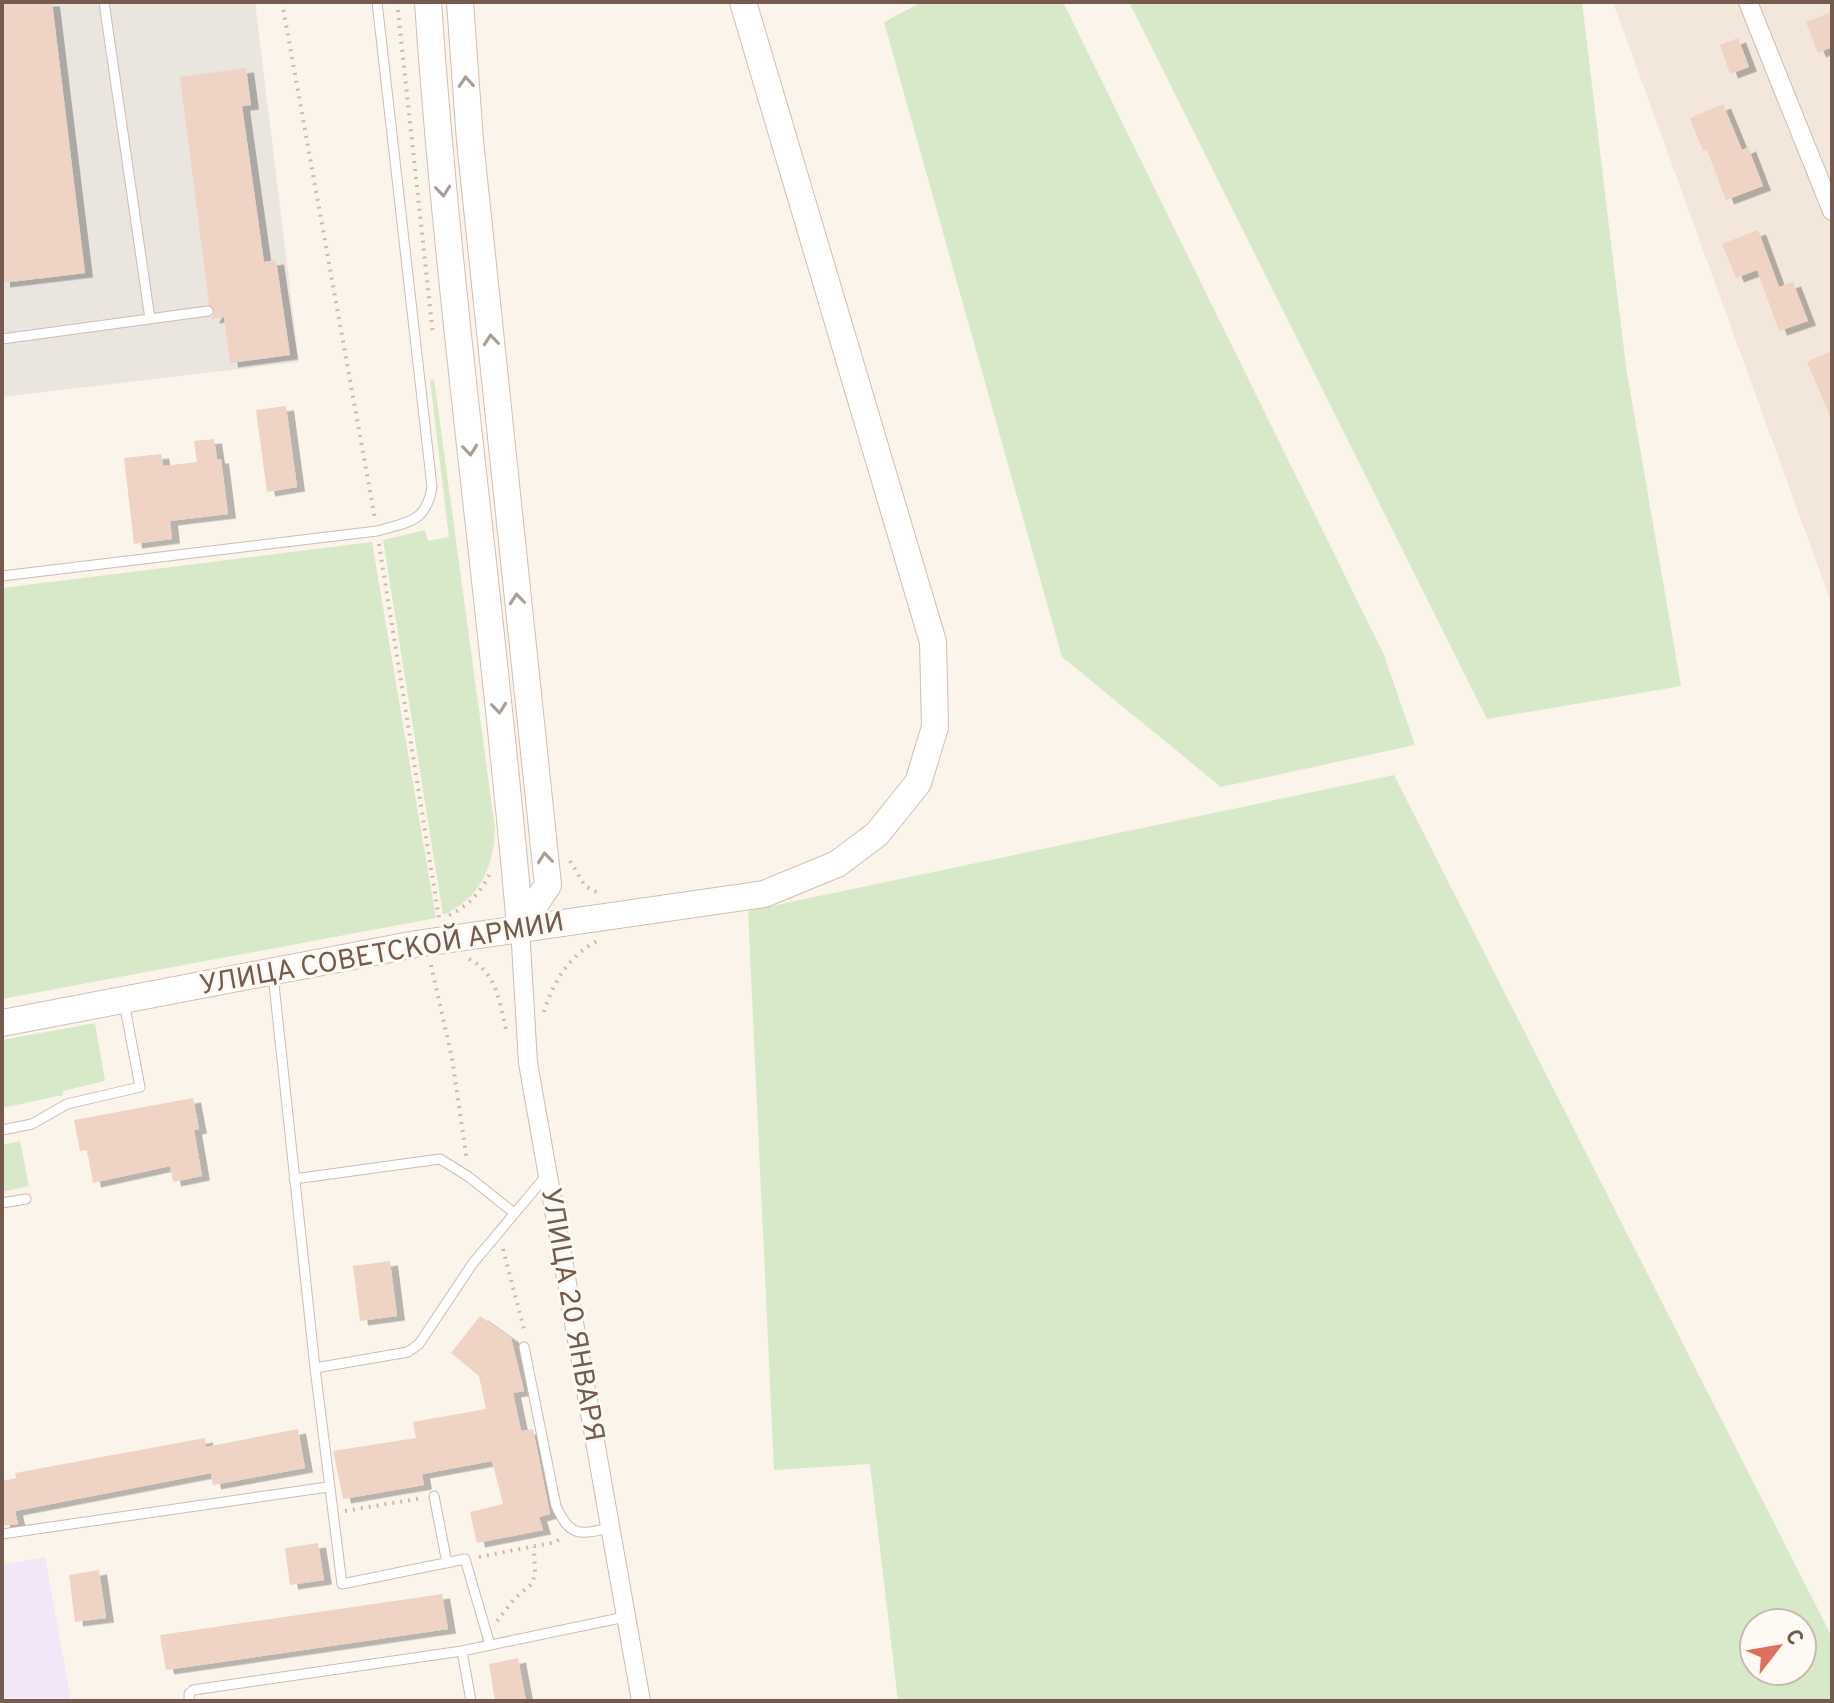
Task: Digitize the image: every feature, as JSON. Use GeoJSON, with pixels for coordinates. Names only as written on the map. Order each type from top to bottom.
{"type":"FeatureCollection","features":[{"type":"Feature","properties":{"kind":"main road"},"geometry":{"type":"LineString","coordinates":[[428,2],[437,132],[508,782],[520,927]]}},
{"type":"Feature","properties":{"kind":"main road"},"geometry":{"type":"LineString","coordinates":[[460,2],[470,141],[548,885],[520,927]]}},
{"type":"Feature","properties":{"kind":"main road","name":"УЛИЦА СОВЕТСКОЙ АРМИИ"},"geometry":{"type":"LineString","coordinates":[[2,1023],[520,927],[626,916],[764,894],[837,864],[877,834],[918,783],[935,727],[933,642],[743,2]]}},
{"type":"Feature","properties":{"kind":"street"},"geometry":{"type":"LineString","coordinates":[[1748,2],[1832,211]]}},
{"type":"Feature","properties":{"kind":"street","name":"УЛИЦА 20 ЯНВАРЯ"},"geometry":{"type":"LineString","coordinates":[[520,927],[528,1063],[641,1701]]}},
{"type":"Feature","properties":{"kind":"lane"},"geometry":{"type":"LineString","coordinates":[[104,2],[150,319]]}},
{"type":"Feature","properties":{"kind":"lane"},"geometry":{"type":"LineString","coordinates":[[2,576],[377,531],[412,521],[423,514],[430,502],[432,487],[377,2]]}},
{"type":"Feature","properties":{"kind":"lane"},"geometry":{"type":"LineString","coordinates":[[2,339],[208,311]]}},
{"type":"Feature","properties":{"kind":"lane"},"geometry":{"type":"LineString","coordinates":[[273,972],[328,1487],[342,1584],[465,1559],[490,1645]]}},
{"type":"Feature","properties":{"kind":"lane"},"geometry":{"type":"LineString","coordinates":[[2,1130],[32,1124],[67,1104],[140,1087],[124,1000]]}},
{"type":"Feature","properties":{"kind":"lane"},"geometry":{"type":"LineString","coordinates":[[294,1179],[440,1159],[469,1177],[514,1213]]}},
{"type":"Feature","properties":{"kind":"lane"},"geometry":{"type":"LineString","coordinates":[[315,1368],[408,1352],[419,1344],[473,1263],[546,1176]]}},
{"type":"Feature","properties":{"kind":"lane"},"geometry":{"type":"LineString","coordinates":[[2,1203],[26,1199]]}},
{"type":"Feature","properties":{"kind":"lane"},"geometry":{"type":"LineString","coordinates":[[524,1347],[556,1506],[562,1520],[582,1534],[609,1528]]}},
{"type":"Feature","properties":{"kind":"lane"},"geometry":{"type":"LineString","coordinates":[[2,1534],[328,1487]]}},
{"type":"Feature","properties":{"kind":"lane"},"geometry":{"type":"LineString","coordinates":[[434,1496],[447,1563]]}},
{"type":"Feature","properties":{"kind":"lane"},"geometry":{"type":"LineString","coordinates":[[189,1701],[193,1690],[462,1651],[625,1617]]}},
{"type":"Feature","properties":{"kind":"lane"},"geometry":{"type":"LineString","coordinates":[[462,1651],[471,1701]]}},
{"type":"Feature","properties":{"kind":"path"},"geometry":{"type":"LineString","coordinates":[[282,2],[377,531],[439,920],[473,899],[492,866]]}},
{"type":"Feature","properties":{"kind":"path"},"geometry":{"type":"LineString","coordinates":[[397,2],[435,347]]}},
{"type":"Feature","properties":{"kind":"path"},"geometry":{"type":"LineString","coordinates":[[426,956],[435,974],[442,1007],[469,1177]]}},
{"type":"Feature","properties":{"kind":"path"},"geometry":{"type":"LineString","coordinates":[[499,1232],[526,1333],[524,1347]]}},
{"type":"Feature","properties":{"kind":"path"},"geometry":{"type":"LineString","coordinates":[[332,1513],[434,1496]]}},
{"type":"Feature","properties":{"kind":"path"},"geometry":{"type":"LineString","coordinates":[[465,1559],[556,1542],[571,1529]]}},
{"type":"Feature","properties":{"kind":"path"},"geometry":{"type":"LineString","coordinates":[[490,1645],[495,1624],[515,1598],[532,1584],[535,1574],[534,1547]]}},
{"type":"Feature","properties":{"kind":"shaded area"},"geometry":{"type":"Polygon","coordinates":[[[2,2],[255,2],[299,362],[2,397],[2,2]]]}},
{"type":"Feature","properties":{"kind":"shaded area"},"geometry":{"type":"Polygon","coordinates":[[[1613,2],[1832,2],[1832,605],[1613,2]]]}},
{"type":"Feature","properties":{"kind":"shaded area"},"geometry":{"type":"Polygon","coordinates":[[[45,1557],[71,1701],[2,1701],[2,1565],[45,1557]]]}},
{"type":"Feature","properties":{"kind":"green space"},"geometry":{"type":"Polygon","coordinates":[[[922,2],[1063,2],[1384,655],[1415,745],[1221,787],[1062,657],[884,22],[922,2]]]}},
{"type":"Feature","properties":{"kind":"green space"},"geometry":{"type":"Polygon","coordinates":[[[1129,2],[1582,2],[1626,367],[1681,686],[1487,719],[1129,2]]]}},
{"type":"Feature","properties":{"kind":"green space"},"geometry":{"type":"Polygon","coordinates":[[[434,379],[495,828],[492,855],[482,880],[467,900],[443,915],[383,540],[425,530],[428,541],[449,537],[430,380],[434,379]]]}},
{"type":"Feature","properties":{"kind":"green space"},"geometry":{"type":"Polygon","coordinates":[[[372,542],[436,918],[2,999],[2,588],[372,542]]]}},
{"type":"Feature","properties":{"kind":"green space"},"geometry":{"type":"Polygon","coordinates":[[[1394,775],[1817,1607],[1738,1607],[1738,1687],[1818,1687],[1818,1609],[1832,1637],[1832,1701],[898,1701],[870,1464],[774,1470],[748,911],[1394,775]]]}},
{"type":"Feature","properties":{"kind":"green space"},"geometry":{"type":"Polygon","coordinates":[[[95,1023],[105,1081],[63,1091],[63,1095],[2,1108],[2,1040],[95,1023]]]}},
{"type":"Feature","properties":{"kind":"green space"},"geometry":{"type":"Polygon","coordinates":[[[20,1141],[29,1186],[2,1192],[2,1145],[20,1141]]]}},
{"type":"Feature","properties":{"kind":"building"},"geometry":{"type":"Polygon","coordinates":[[[2,2],[52,2],[85,273],[2,283],[2,2]]]}},
{"type":"Feature","properties":{"kind":"building"},"geometry":{"type":"Polygon","coordinates":[[[1832,12],[1832,47],[1818,53],[1806,22],[1832,12]]]}},
{"type":"Feature","properties":{"kind":"building"},"geometry":{"type":"Polygon","coordinates":[[[1738,38],[1749,67],[1730,74],[1720,45],[1738,38]]]}},
{"type":"Feature","properties":{"kind":"building"},"geometry":{"type":"Polygon","coordinates":[[[246,68],[251,105],[242,106],[264,262],[276,260],[290,355],[230,363],[224,317],[211,319],[215,311],[209,304],[180,77],[246,68]]]}},
{"type":"Feature","properties":{"kind":"building"},"geometry":{"type":"Polygon","coordinates":[[[1723,104],[1742,150],[1748,147],[1763,186],[1726,200],[1707,150],[1703,151],[1690,118],[1723,104]]]}},
{"type":"Feature","properties":{"kind":"building"},"geometry":{"type":"Polygon","coordinates":[[[1758,230],[1779,287],[1793,282],[1808,321],[1779,331],[1757,270],[1736,278],[1722,244],[1758,230]]]}},
{"type":"Feature","properties":{"kind":"building"},"geometry":{"type":"Polygon","coordinates":[[[1832,351],[1832,420],[1807,362],[1832,351]]]}},
{"type":"Feature","properties":{"kind":"building"},"geometry":{"type":"Polygon","coordinates":[[[286,406],[297,487],[267,492],[256,410],[286,406]]]}},
{"type":"Feature","properties":{"kind":"building"},"geometry":{"type":"Polygon","coordinates":[[[214,439],[217,459],[221,459],[228,514],[170,521],[172,539],[134,544],[124,458],[161,454],[163,466],[197,462],[194,441],[214,439]]]}},
{"type":"Feature","properties":{"kind":"building"},"geometry":{"type":"Polygon","coordinates":[[[193,1098],[199,1129],[194,1130],[202,1176],[173,1182],[170,1166],[93,1183],[87,1150],[80,1151],[74,1120],[193,1098]]]}},
{"type":"Feature","properties":{"kind":"building"},"geometry":{"type":"Polygon","coordinates":[[[390,1261],[397,1316],[360,1321],[353,1266],[390,1261]]]}},
{"type":"Feature","properties":{"kind":"building"},"geometry":{"type":"Polygon","coordinates":[[[480,1316],[511,1338],[524,1391],[513,1393],[521,1431],[533,1429],[550,1514],[539,1517],[543,1530],[477,1543],[470,1512],[503,1504],[492,1461],[422,1474],[424,1485],[343,1499],[333,1451],[416,1438],[413,1422],[486,1409],[479,1376],[451,1353],[480,1316]]]}},
{"type":"Feature","properties":{"kind":"building"},"geometry":{"type":"Polygon","coordinates":[[[298,1429],[305,1468],[213,1485],[211,1473],[15,1511],[18,1524],[2,1526],[2,1481],[16,1478],[15,1473],[205,1438],[206,1447],[298,1429]]]}},
{"type":"Feature","properties":{"kind":"building"},"geometry":{"type":"Polygon","coordinates":[[[318,1543],[324,1580],[290,1585],[285,1548],[318,1543]]]}},
{"type":"Feature","properties":{"kind":"building"},"geometry":{"type":"Polygon","coordinates":[[[99,1570],[106,1618],[75,1622],[69,1575],[99,1570]]]}},
{"type":"Feature","properties":{"kind":"building"},"geometry":{"type":"Polygon","coordinates":[[[442,1594],[448,1629],[166,1670],[160,1635],[442,1594]]]}},
{"type":"Feature","properties":{"kind":"building"},"geometry":{"type":"Polygon","coordinates":[[[518,1658],[526,1701],[495,1701],[489,1664],[518,1658]]]}}]}
